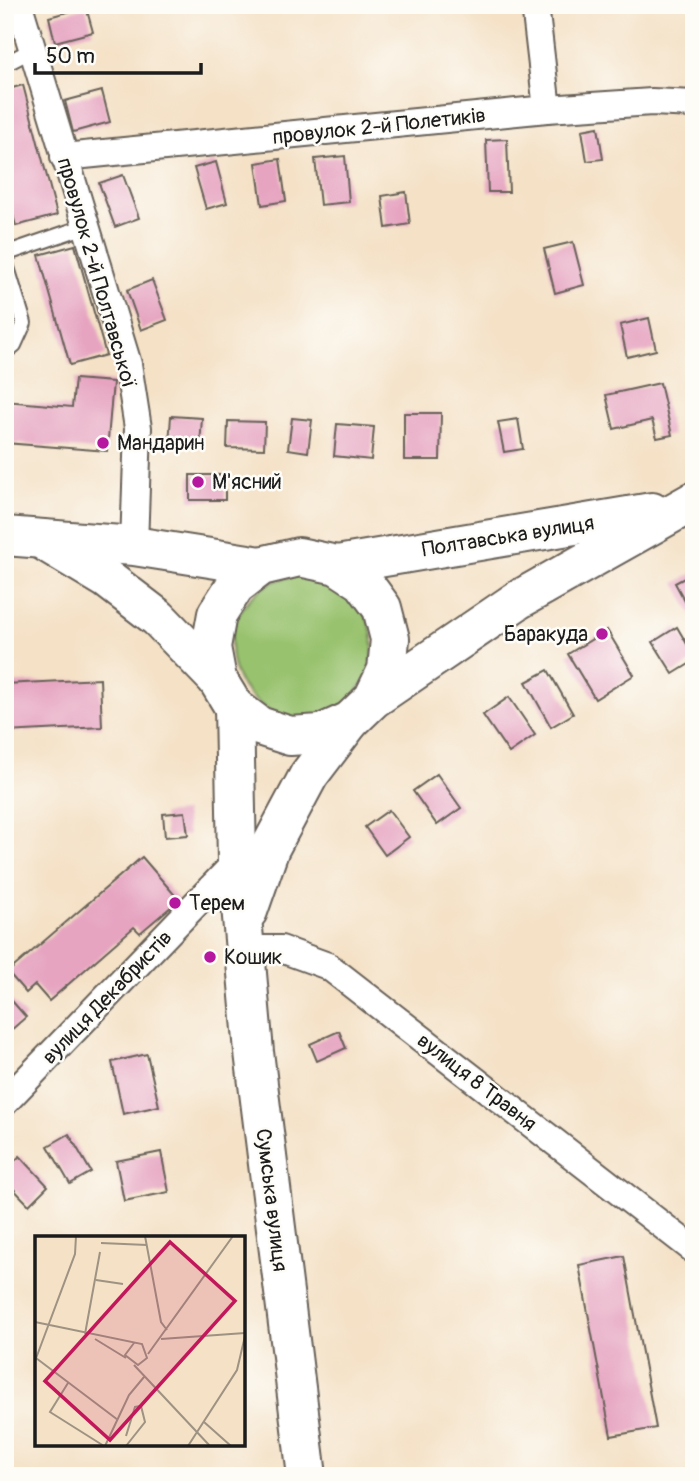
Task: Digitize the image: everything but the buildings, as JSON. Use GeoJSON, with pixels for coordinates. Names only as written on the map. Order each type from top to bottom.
{"type":"FeatureCollection","features":[{"type":"Feature","properties":{"kind":"main road","name":"Полтавська вулиця"},"geometry":{"type":"LineString","coordinates":[[337,565],[686,504]]}},
{"type":"Feature","properties":{"kind":"main road","name":"Полтавська вулиця"},"geometry":{"type":"LineString","coordinates":[[244,936],[270,848],[309,775],[362,710],[517,600],[686,504]]}},
{"type":"Feature","properties":{"kind":"main road"},"geometry":{"type":"LineString","coordinates":[[22,537],[134,546],[261,566],[299,557],[337,565],[363,582],[382,608],[390,639],[387,670],[362,710],[321,734],[290,736],[259,726],[225,693],[158,618],[107,579],[22,537]]}},
{"type":"Feature","properties":{"kind":"main road"},"geometry":{"type":"LineString","coordinates":[[225,693],[211,646],[217,614],[234,586],[261,566]]}},
{"type":"Feature","properties":{"kind":"main road","name":"Сумська вулиця"},"geometry":{"type":"LineString","coordinates":[[225,693],[254,1052],[307,1476]]}},
{"type":"Feature","properties":{"kind":"street","name":"провулок 2-й Полтавської"},"geometry":{"type":"LineString","coordinates":[[19,5],[128,364],[138,428],[134,546]]}},
{"type":"Feature","properties":{"kind":"street"},"geometry":{"type":"LineString","coordinates":[[534,5],[547,109]]}},
{"type":"Feature","properties":{"kind":"street","name":"провулок 2-й Полетиків"},"geometry":{"type":"LineString","coordinates":[[64,157],[547,109],[652,102],[694,104]]}},
{"type":"Feature","properties":{"kind":"street","name":"вулиця Декабристів"},"geometry":{"type":"LineString","coordinates":[[5,1102],[237,861]]}},
{"type":"Feature","properties":{"kind":"street","name":"вулиця 8 Травня"},"geometry":{"type":"LineString","coordinates":[[244,936],[328,966],[694,1250]]}},
{"type":"Feature","properties":{"kind":"lane"},"geometry":{"type":"LineString","coordinates":[[5,64],[32,50]]}},
{"type":"Feature","properties":{"kind":"lane"},"geometry":{"type":"LineString","coordinates":[[5,254],[86,226]]}},
{"type":"Feature","properties":{"kind":"lane"},"geometry":{"type":"LineString","coordinates":[[5,261],[24,323],[14,345],[5,352]]}},
{"type":"Feature","properties":{"kind":"green space"},"geometry":{"type":"Polygon","coordinates":[[[302,576],[329,581],[353,596],[368,620],[373,647],[368,674],[353,698],[329,713],[302,718],[275,713],[251,698],[236,674],[231,647],[236,620],[251,596],[275,581],[302,576]]]}},
{"type":"Feature","properties":{"kind":"place","name":"Мандарин"},"geometry":{"type":"Point","coordinates":[103,443]}},
{"type":"Feature","properties":{"kind":"place","name":"М'ясний"},"geometry":{"type":"Point","coordinates":[198,482]}},
{"type":"Feature","properties":{"kind":"place","name":"Баракуда"},"geometry":{"type":"Point","coordinates":[602,634]}},
{"type":"Feature","properties":{"kind":"place","name":"Терем"},"geometry":{"type":"Point","coordinates":[175,903]}},
{"type":"Feature","properties":{"kind":"place","name":"Кошик"},"geometry":{"type":"Point","coordinates":[210,957]}}]}
